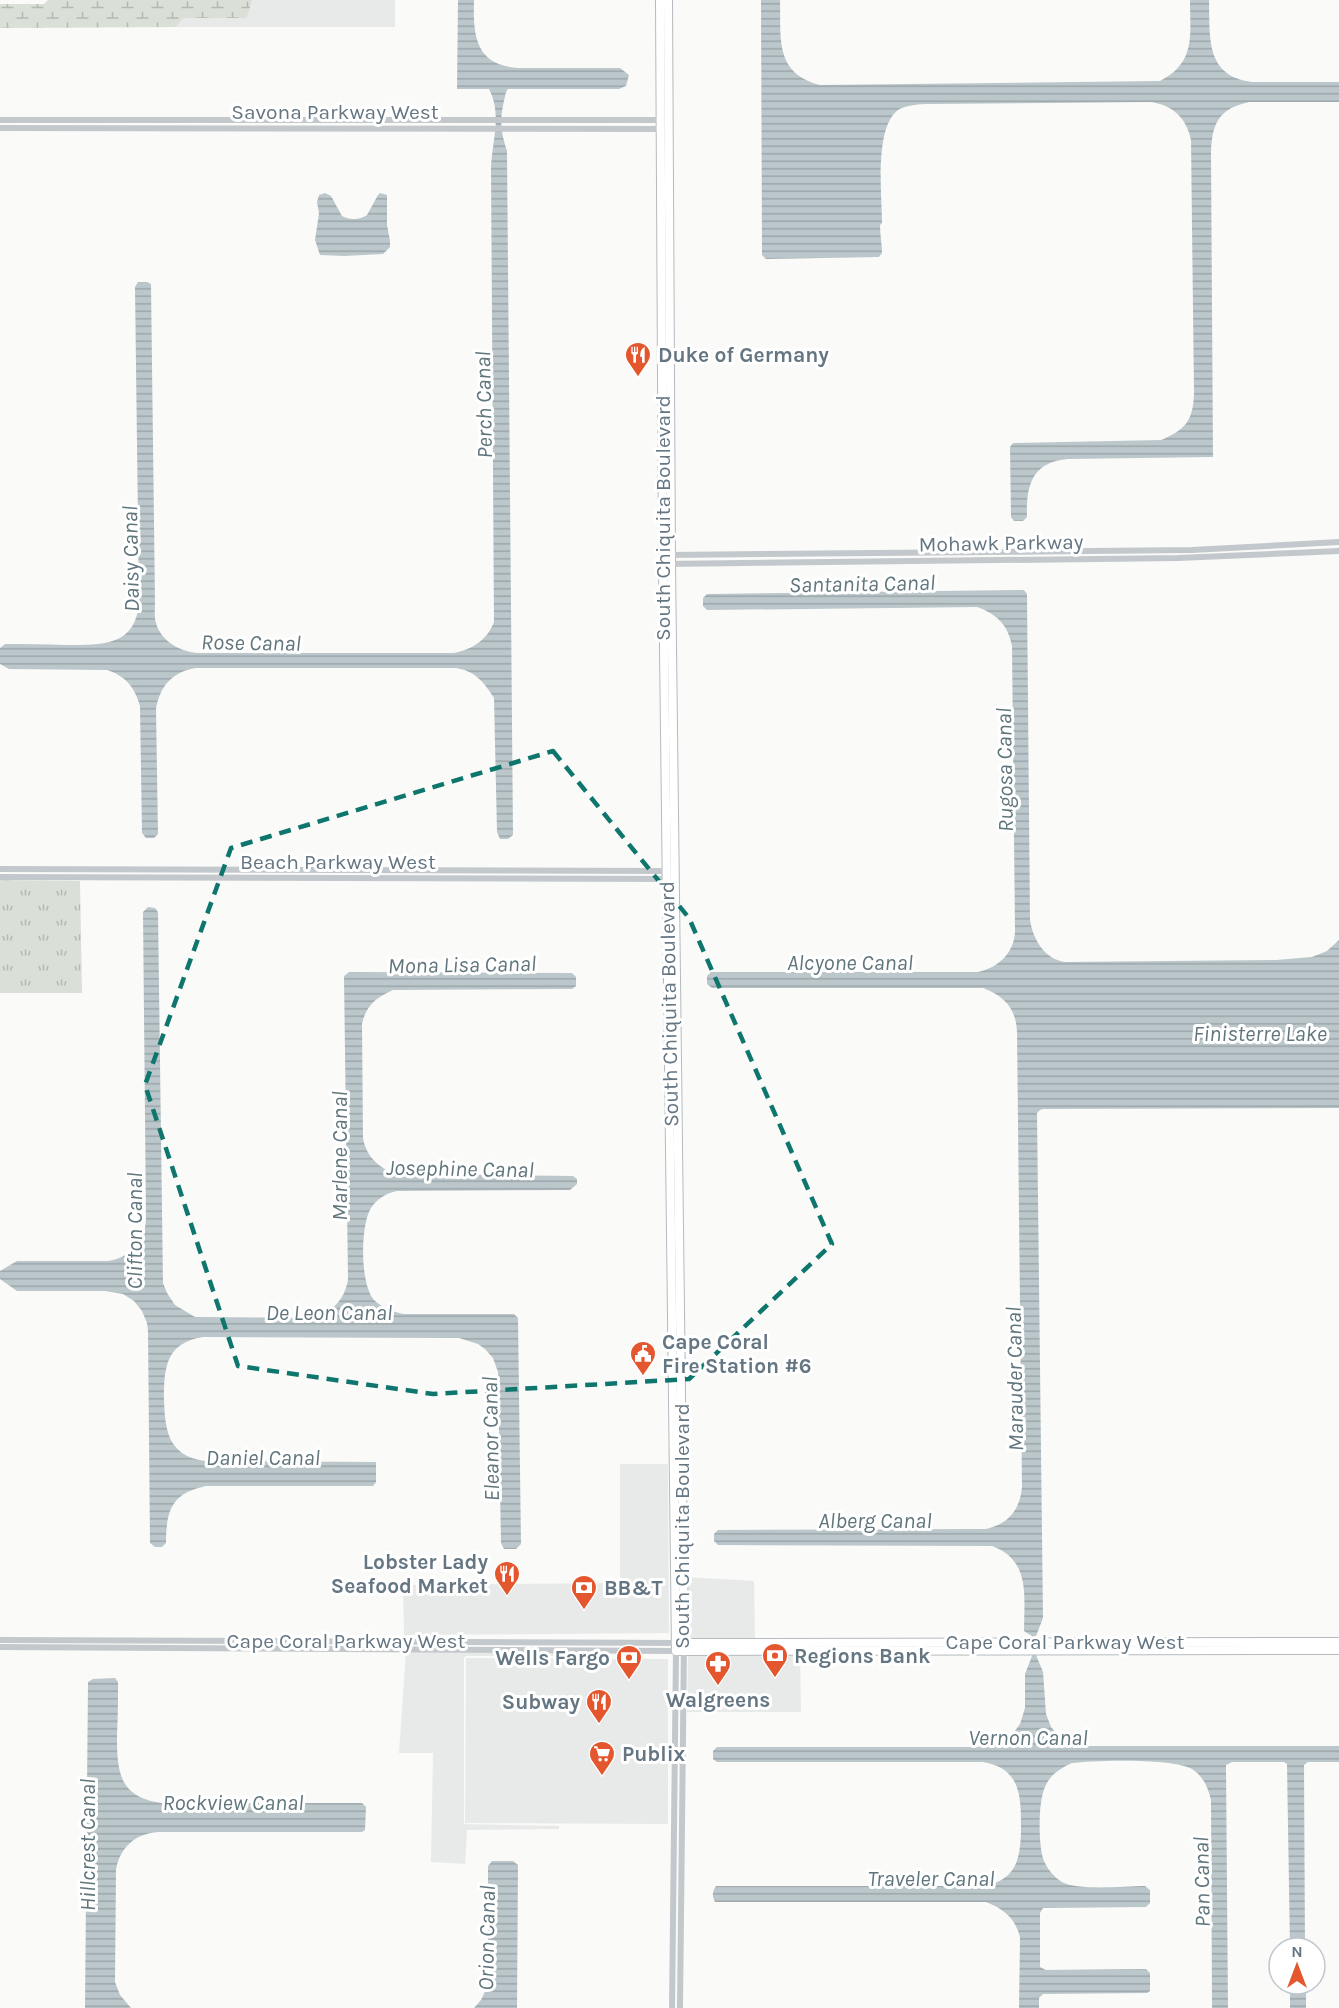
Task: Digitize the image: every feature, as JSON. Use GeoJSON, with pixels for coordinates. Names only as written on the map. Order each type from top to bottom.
{"type":"FeatureCollection","features":[{"type":"Feature","properties":{"kind":"main road","name":"South Chiquita Boulevard"},"geometry":{"type":"LineString","coordinates":[[660,0],[665,124]]}},
{"type":"Feature","properties":{"kind":"main road","name":"South Chiquita Boulevard"},"geometry":{"type":"LineString","coordinates":[[668,0],[665,124],[667,560],[680,1646]]}},
{"type":"Feature","properties":{"kind":"main road","name":"Cape Coral Parkway West"},"geometry":{"type":"LineString","coordinates":[[680,1646],[828,1642],[935,1642],[1024,1646]]}},
{"type":"Feature","properties":{"kind":"main road"},"geometry":{"type":"LineString","coordinates":[[773,1650],[779,1646],[814,1646],[828,1642]]}},
{"type":"Feature","properties":{"kind":"main road"},"geometry":{"type":"LineString","coordinates":[[882,1650],[897,1646],[933,1646],[935,1642]]}},
{"type":"Feature","properties":{"kind":"main road","name":"Cape Coral Parkway West"},"geometry":{"type":"LineString","coordinates":[[680,1646],[773,1650],[882,1650],[1339,1642]]}},
{"type":"Feature","properties":{"kind":"main road","name":"Cape Coral Parkway West"},"geometry":{"type":"LineString","coordinates":[[1045,1646],[1339,1650]]}},
{"type":"Feature","properties":{"kind":"street","name":"Savona Parkway West"},"geometry":{"type":"LineString","coordinates":[[0,120],[507,120],[665,124]]}},
{"type":"Feature","properties":{"kind":"street","name":"Savona Parkway West"},"geometry":{"type":"LineString","coordinates":[[0,128],[507,128],[665,124]]}},
{"type":"Feature","properties":{"kind":"street","name":"Mohawk Parkway"},"geometry":{"type":"LineString","coordinates":[[667,560],[1192,550],[1339,542]]}},
{"type":"Feature","properties":{"kind":"street","name":"Mohawk Parkway"},"geometry":{"type":"LineString","coordinates":[[667,560],[1186,558],[1339,551]]}},
{"type":"Feature","properties":{"kind":"street","name":"Beach Parkway West"},"geometry":{"type":"LineString","coordinates":[[0,869],[671,875]]}},
{"type":"Feature","properties":{"kind":"street","name":"Beach Parkway West"},"geometry":{"type":"LineString","coordinates":[[0,877],[671,875]]}},
{"type":"Feature","properties":{"kind":"street","name":"Cape Coral Parkway West"},"geometry":{"type":"LineString","coordinates":[[0,1640],[595,1641],[680,1646]]}},
{"type":"Feature","properties":{"kind":"street"},"geometry":{"type":"LineString","coordinates":[[514,1650],[518,1645],[542,1645],[553,1641]]}},
{"type":"Feature","properties":{"kind":"street"},"geometry":{"type":"LineString","coordinates":[[564,1650],[569,1646],[595,1641]]}},
{"type":"Feature","properties":{"kind":"street","name":"Cape Coral Parkway West"},"geometry":{"type":"LineString","coordinates":[[0,1647],[564,1650],[680,1646]]}},
{"type":"Feature","properties":{"kind":"street","name":"South Chiquita Boulevard"},"geometry":{"type":"LineString","coordinates":[[672,2008],[680,1646]]}},
{"type":"Feature","properties":{"kind":"street","name":"South Chiquita Boulevard"},"geometry":{"type":"LineString","coordinates":[[680,1646],[680,2008]]}},
{"type":"Feature","properties":{"kind":"highlighted area"},"geometry":{"type":"Polygon","coordinates":[[[553,751],[689,918],[832,1244],[689,1379],[433,1394],[238,1366],[145,1085],[231,848],[553,751]]]}},
{"type":"Feature","properties":{"kind":"shaded area"},"geometry":{"type":"Polygon","coordinates":[[[252,0],[395,0],[395,27],[176,27],[183,19],[188,18],[247,18],[252,0]]]}},
{"type":"Feature","properties":{"kind":"shaded area"},"geometry":{"type":"Polygon","coordinates":[[[620,1464],[668,1464],[669,1633],[404,1635],[403,1585],[620,1583],[620,1464]]]}},
{"type":"Feature","properties":{"kind":"shaded area"},"geometry":{"type":"Polygon","coordinates":[[[686,1577],[754,1581],[755,1640],[686,1640],[686,1577]]]}},
{"type":"Feature","properties":{"kind":"shaded area"},"geometry":{"type":"Polygon","coordinates":[[[406,1651],[562,1653],[562,1656],[466,1656],[464,1658],[464,1824],[559,1826],[559,1829],[467,1830],[465,1864],[431,1862],[433,1753],[399,1753],[406,1651]]]}},
{"type":"Feature","properties":{"kind":"shaded area"},"geometry":{"type":"Polygon","coordinates":[[[800,1654],[801,1712],[687,1712],[688,1655],[800,1654]]]}},
{"type":"Feature","properties":{"kind":"shaded area"},"geometry":{"type":"Polygon","coordinates":[[[466,1658],[668,1659],[668,1824],[465,1823],[466,1658]]]}},
{"type":"Feature","properties":{"kind":"green space"},"geometry":{"type":"Polygon","coordinates":[[[48,0],[252,0],[247,18],[188,18],[183,19],[176,27],[0,28],[0,4],[44,4],[48,0]]]}},
{"type":"Feature","properties":{"kind":"green space"},"geometry":{"type":"Polygon","coordinates":[[[0,880],[80,881],[82,993],[0,993],[0,880]]]}},
{"type":"Feature","properties":{"kind":"water"},"geometry":{"type":"Polygon","coordinates":[[[458,0],[474,0],[474,25],[480,46],[493,61],[504,66],[620,68],[629,75],[626,86],[619,89],[508,89],[502,109],[501,122],[507,151],[513,835],[508,839],[500,839],[497,832],[494,698],[483,682],[469,672],[456,668],[196,668],[180,673],[168,681],[158,701],[156,709],[158,834],[154,838],[146,838],[142,833],[140,706],[129,684],[107,670],[9,669],[0,664],[0,648],[5,644],[92,645],[104,643],[124,635],[131,628],[136,617],[139,602],[135,287],[138,282],[151,284],[155,616],[158,629],[166,640],[184,650],[197,653],[454,653],[479,643],[494,622],[491,161],[496,119],[489,89],[457,89],[458,0]]]}},
{"type":"Feature","properties":{"kind":"water"},"geometry":{"type":"Polygon","coordinates":[[[761,0],[780,0],[781,40],[787,63],[805,80],[820,85],[1160,81],[1172,74],[1185,57],[1190,36],[1190,0],[1209,0],[1213,53],[1226,72],[1252,82],[1339,82],[1339,102],[1249,102],[1230,109],[1215,126],[1211,153],[1213,457],[1056,461],[1039,470],[1034,477],[1028,495],[1027,517],[1023,521],[1014,521],[1011,517],[1010,447],[1013,443],[1161,440],[1182,428],[1192,411],[1194,394],[1191,140],[1178,114],[1166,106],[1151,102],[926,104],[905,107],[898,110],[890,119],[882,147],[882,223],[880,225],[882,253],[879,257],[766,259],[762,255],[761,0]]]}},
{"type":"Feature","properties":{"kind":"water"},"geometry":{"type":"Polygon","coordinates":[[[325,193],[331,196],[342,216],[354,219],[367,215],[380,193],[387,195],[390,247],[383,254],[320,255],[315,240],[319,213],[317,202],[319,195],[325,193]]]}},
{"type":"Feature","properties":{"kind":"water"},"geometry":{"type":"Polygon","coordinates":[[[1024,590],[1027,594],[1030,920],[1037,941],[1045,952],[1065,962],[1276,960],[1312,957],[1327,951],[1339,940],[1339,1108],[1043,1109],[1037,1113],[1043,1618],[1036,1636],[1036,1655],[1043,1672],[1046,1714],[1051,1727],[1059,1736],[1072,1744],[1082,1746],[1339,1746],[1339,1762],[1308,1762],[1304,1765],[1305,1936],[1290,1936],[1287,1764],[1284,1762],[1232,1762],[1226,1765],[1228,2008],[1212,2008],[1211,1800],[1202,1778],[1183,1765],[1134,1761],[1072,1763],[1052,1776],[1045,1787],[1041,1802],[1042,1854],[1047,1867],[1056,1878],[1069,1885],[1079,1886],[1145,1886],[1150,1890],[1150,1903],[1146,1907],[1043,1908],[1040,1913],[1040,1967],[1046,1970],[1146,1969],[1150,1973],[1150,1991],[1147,1993],[1043,1994],[1039,1998],[1039,2008],[1019,2008],[1020,1937],[1015,1924],[1008,1915],[986,1902],[715,1902],[713,1892],[716,1886],[979,1886],[1002,1880],[1009,1874],[1018,1858],[1021,1826],[1020,1804],[1016,1785],[1011,1777],[1005,1770],[995,1765],[983,1762],[717,1762],[713,1759],[713,1751],[717,1747],[976,1747],[996,1745],[1011,1736],[1020,1724],[1025,1708],[1025,1674],[1032,1656],[1032,1636],[1024,1631],[1024,1593],[1019,1570],[1005,1552],[992,1546],[718,1545],[714,1541],[714,1534],[718,1530],[986,1529],[1007,1520],[1019,1503],[1022,1487],[1017,1032],[1014,1016],[1008,1004],[983,988],[712,988],[707,984],[707,976],[711,972],[978,972],[992,967],[1004,958],[1012,947],[1015,932],[1012,646],[1008,632],[996,617],[977,607],[707,610],[703,606],[703,598],[707,594],[1024,590]]]}},
{"type":"Feature","properties":{"kind":"water","name":"De Leon Canal"},"geometry":{"type":"Polygon","coordinates":[[[148,907],[155,908],[158,912],[163,1283],[175,1305],[195,1317],[313,1318],[337,1304],[344,1293],[348,1279],[344,976],[349,972],[572,973],[576,977],[576,986],[572,989],[393,990],[373,1002],[362,1024],[363,1138],[367,1151],[381,1166],[400,1174],[573,1176],[577,1179],[577,1184],[570,1190],[397,1191],[379,1199],[373,1205],[367,1216],[365,1228],[363,1255],[366,1281],[374,1300],[384,1307],[404,1314],[514,1314],[518,1318],[521,1544],[516,1549],[504,1549],[501,1543],[498,1372],[493,1358],[485,1349],[478,1344],[459,1338],[203,1337],[181,1345],[174,1351],[167,1367],[164,1399],[171,1440],[183,1454],[205,1461],[376,1462],[376,1482],[373,1486],[206,1486],[185,1493],[178,1498],[167,1521],[166,1543],[162,1547],[155,1547],[150,1543],[148,1331],[142,1311],[134,1301],[123,1294],[105,1291],[17,1291],[0,1279],[0,1271],[17,1261],[115,1260],[129,1253],[143,1235],[146,1220],[143,912],[148,907]]]}},
{"type":"Feature","properties":{"kind":"water"},"geometry":{"type":"Polygon","coordinates":[[[115,1678],[118,1682],[118,1760],[123,1780],[136,1795],[162,1803],[362,1803],[366,1807],[365,1830],[362,1832],[158,1832],[136,1839],[125,1848],[116,1870],[115,1982],[120,1995],[131,2008],[85,2008],[88,1682],[93,1679],[115,1678]]]}},
{"type":"Feature","properties":{"kind":"water"},"geometry":{"type":"Polygon","coordinates":[[[492,1861],[513,1861],[518,1865],[517,2008],[474,2008],[481,2000],[488,1985],[488,1866],[492,1861]]]}},
{"type":"Feature","properties":{"kind":"water"},"geometry":{"type":"Polygon","coordinates":[[[1290,1996],[1306,1996],[1306,2008],[1290,2008],[1290,1996]]]}},
{"type":"Feature","properties":{"kind":"place","name":"Duke of Germany"},"geometry":{"type":"Point","coordinates":[638,378]}},
{"type":"Feature","properties":{"kind":"place","name":"Cape Coral Fire Station #6"},"geometry":{"type":"Point","coordinates":[643,1377]}},
{"type":"Feature","properties":{"kind":"place","name":"Lobster Lady Seafood Market"},"geometry":{"type":"Point","coordinates":[507,1597]}},
{"type":"Feature","properties":{"kind":"place","name":"BB&T"},"geometry":{"type":"Point","coordinates":[584,1611]}},
{"type":"Feature","properties":{"kind":"place","name":"Regions Bank"},"geometry":{"type":"Point","coordinates":[775,1679]}},
{"type":"Feature","properties":{"kind":"place","name":"Wells Fargo"},"geometry":{"type":"Point","coordinates":[629,1681]}},
{"type":"Feature","properties":{"kind":"place","name":"Walgreens"},"geometry":{"type":"Point","coordinates":[718,1687]}},
{"type":"Feature","properties":{"kind":"place","name":"Subway"},"geometry":{"type":"Point","coordinates":[599,1725]}},
{"type":"Feature","properties":{"kind":"place","name":"Publix"},"geometry":{"type":"Point","coordinates":[602,1777]}},
{"type":"Feature","properties":{"kind":"water label","name":"Perch Canal"},"geometry":{"type":"Point","coordinates":[484,405]}},
{"type":"Feature","properties":{"kind":"water label","name":"Daisy Canal"},"geometry":{"type":"Point","coordinates":[131,559]}},
{"type":"Feature","properties":{"kind":"water label","name":"Santanita Canal"},"geometry":{"type":"Point","coordinates":[862,584]}},
{"type":"Feature","properties":{"kind":"water label","name":"Rose Canal"},"geometry":{"type":"Point","coordinates":[251,643]}},
{"type":"Feature","properties":{"kind":"water label","name":"Rugosa Canal"},"geometry":{"type":"Point","coordinates":[1005,770]}},
{"type":"Feature","properties":{"kind":"water label","name":"Alcyone Canal"},"geometry":{"type":"Point","coordinates":[850,963]}},
{"type":"Feature","properties":{"kind":"water label","name":"Mona Lisa Canal"},"geometry":{"type":"Point","coordinates":[462,965]}},
{"type":"Feature","properties":{"kind":"water label","name":"Finisterre Lake"},"geometry":{"type":"Point","coordinates":[1260,1034]}},
{"type":"Feature","properties":{"kind":"water label","name":"Marlene Canal"},"geometry":{"type":"Point","coordinates":[340,1156]}},
{"type":"Feature","properties":{"kind":"water label","name":"Josephine Canal"},"geometry":{"type":"Point","coordinates":[460,1169]}},
{"type":"Feature","properties":{"kind":"water label","name":"Clifton Canal"},"geometry":{"type":"Point","coordinates":[135,1231]}},
{"type":"Feature","properties":{"kind":"water label","name":"Marauder Canal"},"geometry":{"type":"Point","coordinates":[1015,1379]}},
{"type":"Feature","properties":{"kind":"water label","name":"Eleanor Canal"},"geometry":{"type":"Point","coordinates":[491,1439]}},
{"type":"Feature","properties":{"kind":"water label","name":"Daniel Canal"},"geometry":{"type":"Point","coordinates":[263,1458]}},
{"type":"Feature","properties":{"kind":"water label","name":"Alberg Canal"},"geometry":{"type":"Point","coordinates":[875,1521]}},
{"type":"Feature","properties":{"kind":"water label","name":"Vernon Canal"},"geometry":{"type":"Point","coordinates":[1028,1738]}},
{"type":"Feature","properties":{"kind":"water label","name":"Rockview Canal"},"geometry":{"type":"Point","coordinates":[233,1803]}},
{"type":"Feature","properties":{"kind":"water label","name":"Hillcrest Canal"},"geometry":{"type":"Point","coordinates":[88,1845]}},
{"type":"Feature","properties":{"kind":"water label","name":"Traveler Canal"},"geometry":{"type":"Point","coordinates":[931,1879]}},
{"type":"Feature","properties":{"kind":"water label","name":"Pan Canal"},"geometry":{"type":"Point","coordinates":[1202,1882]}},
{"type":"Feature","properties":{"kind":"water label","name":"Orion Canal"},"geometry":{"type":"Point","coordinates":[487,1938]}}]}
